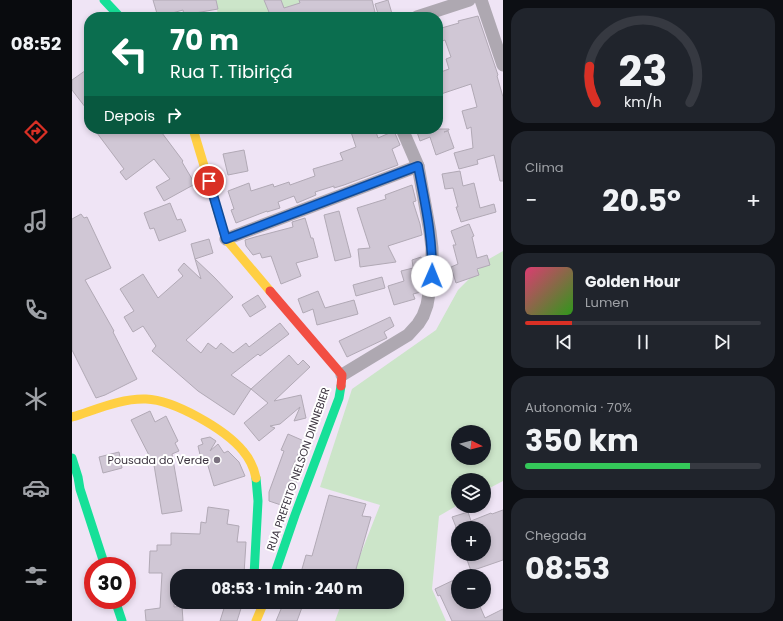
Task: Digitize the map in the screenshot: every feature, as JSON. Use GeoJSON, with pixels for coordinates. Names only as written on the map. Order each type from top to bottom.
{"type":"FeatureCollection","features":[{"type":"Feature","properties":{"kind":"street"},"geometry":{"type":"LineString","coordinates":[[104,0],[115,12]]}},
{"type":"Feature","properties":{"kind":"street"},"geometry":{"type":"LineString","coordinates":[[432,12],[469,0]]}},
{"type":"Feature","properties":{"kind":"street"},"geometry":{"type":"LineString","coordinates":[[481,0],[503,65]]}},
{"type":"Feature","properties":{"kind":"street"},"geometry":{"type":"LineString","coordinates":[[194,134],[226,239],[342,375],[408,335],[418,324],[427,305],[432,276],[432,248],[418,166],[405,134]]}},
{"type":"Feature","properties":{"kind":"street"},"geometry":{"type":"LineString","coordinates":[[226,239],[418,166]]}},
{"type":"Feature","properties":{"kind":"street","name":"RUA PREFEITO NELSON DINNEBIER"},"geometry":{"type":"LineString","coordinates":[[276,569],[339,398],[342,375]]}},
{"type":"Feature","properties":{"kind":"street"},"geometry":{"type":"LineString","coordinates":[[72,417],[115,404],[137,400],[147,399],[160,401],[196,416],[240,446],[251,460],[256,476],[258,492],[259,507],[255,569]]}},
{"type":"Feature","properties":{"kind":"street"},"geometry":{"type":"LineString","coordinates":[[72,458],[73,470],[102,557]]}},
{"type":"Feature","properties":{"kind":"street"},"geometry":{"type":"LineString","coordinates":[[118,609],[122,621]]}},
{"type":"Feature","properties":{"kind":"street"},"geometry":{"type":"LineString","coordinates":[[253,609],[253,621]]}},
{"type":"Feature","properties":{"kind":"street"},"geometry":{"type":"LineString","coordinates":[[256,621],[261,609]]}},
{"type":"Feature","properties":{"kind":"green space"},"geometry":{"type":"Polygon","coordinates":[[[216,0],[310,0],[272,12],[217,12],[216,0]]]}},
{"type":"Feature","properties":{"kind":"green space"},"geometry":{"type":"Polygon","coordinates":[[[503,251],[503,481],[491,487],[491,473],[451,473],[451,509],[439,516],[432,589],[446,621],[335,621],[339,609],[404,609],[404,569],[355,569],[380,505],[320,487],[352,389],[436,330],[458,290],[489,259],[503,251]]]}},
{"type":"Feature","properties":{"kind":"building"},"geometry":{"type":"Polygon","coordinates":[[[153,0],[216,0],[218,9],[201,12],[183,12],[183,10],[176,12],[157,12],[153,0]]]}},
{"type":"Feature","properties":{"kind":"building"},"geometry":{"type":"Polygon","coordinates":[[[264,0],[281,0],[284,8],[300,3],[299,0],[372,0],[375,12],[269,12],[264,0]]]}},
{"type":"Feature","properties":{"kind":"building"},"geometry":{"type":"Polygon","coordinates":[[[388,0],[392,12],[377,12],[375,4],[388,0]]]}},
{"type":"Feature","properties":{"kind":"building"},"geometry":{"type":"Polygon","coordinates":[[[478,16],[498,75],[503,97],[503,181],[500,181],[494,155],[477,160],[478,164],[459,169],[454,153],[473,148],[471,127],[467,129],[462,111],[477,107],[471,84],[443,93],[443,71],[449,69],[446,59],[451,57],[445,40],[443,41],[443,28],[459,23],[458,21],[478,16]]]}},
{"type":"Feature","properties":{"kind":"building"},"geometry":{"type":"Polygon","coordinates":[[[84,72],[84,106],[72,90],[72,80],[84,72]]]}},
{"type":"Feature","properties":{"kind":"building"},"geometry":{"type":"Polygon","coordinates":[[[443,129],[449,129],[444,132],[448,131],[454,148],[436,155],[430,137],[420,141],[418,134],[443,134],[443,129]]]}},
{"type":"Feature","properties":{"kind":"building"},"geometry":{"type":"Polygon","coordinates":[[[98,134],[163,134],[183,161],[182,162],[195,184],[164,201],[156,187],[170,179],[154,159],[126,180],[120,172],[124,169],[98,134]]]}},
{"type":"Feature","properties":{"kind":"building"},"geometry":{"type":"Polygon","coordinates":[[[352,134],[377,134],[378,138],[387,134],[395,134],[400,145],[392,149],[398,165],[344,185],[334,188],[334,186],[315,192],[316,195],[297,203],[294,196],[278,202],[280,208],[267,211],[236,223],[231,210],[234,209],[228,191],[249,183],[251,191],[273,184],[274,187],[289,182],[290,185],[315,176],[313,169],[343,160],[340,153],[356,147],[352,134]]]}},
{"type":"Feature","properties":{"kind":"building"},"geometry":{"type":"Polygon","coordinates":[[[244,150],[248,171],[228,175],[223,154],[244,150]]]}},
{"type":"Feature","properties":{"kind":"building"},"geometry":{"type":"Polygon","coordinates":[[[460,171],[463,186],[474,183],[480,208],[494,204],[496,212],[461,222],[456,207],[458,207],[453,188],[445,189],[442,174],[460,171]]]}},
{"type":"Feature","properties":{"kind":"building"},"geometry":{"type":"Polygon","coordinates":[[[412,185],[416,201],[413,202],[422,235],[388,246],[396,262],[360,267],[358,249],[370,248],[357,208],[386,199],[385,195],[412,185]]]}},
{"type":"Feature","properties":{"kind":"building"},"geometry":{"type":"Polygon","coordinates":[[[170,203],[177,220],[181,219],[186,231],[159,241],[154,228],[150,229],[144,213],[170,203]]]}},
{"type":"Feature","properties":{"kind":"building"},"geometry":{"type":"Polygon","coordinates":[[[339,211],[351,257],[335,261],[324,215],[339,211]]]}},
{"type":"Feature","properties":{"kind":"building"},"geometry":{"type":"Polygon","coordinates":[[[81,214],[84,218],[87,217],[111,268],[85,280],[114,331],[113,332],[137,379],[96,398],[72,350],[72,219],[81,214]]]}},
{"type":"Feature","properties":{"kind":"building"},"geometry":{"type":"Polygon","coordinates":[[[305,218],[311,238],[313,238],[318,257],[296,263],[301,276],[281,284],[271,256],[262,258],[260,253],[253,255],[246,246],[245,240],[293,227],[292,222],[305,218]]]}},
{"type":"Feature","properties":{"kind":"building"},"geometry":{"type":"Polygon","coordinates":[[[469,224],[474,236],[472,237],[477,258],[487,255],[490,265],[477,269],[479,275],[456,283],[451,267],[458,264],[453,245],[456,245],[451,231],[469,224]]]}},
{"type":"Feature","properties":{"kind":"building"},"geometry":{"type":"Polygon","coordinates":[[[209,239],[213,253],[195,259],[191,244],[209,239]]]}},
{"type":"Feature","properties":{"kind":"building"},"geometry":{"type":"Polygon","coordinates":[[[421,257],[424,271],[415,274],[421,292],[413,294],[415,299],[394,305],[388,286],[404,281],[401,271],[413,268],[414,273],[412,260],[421,257]]]}},
{"type":"Feature","properties":{"kind":"building"},"geometry":{"type":"Polygon","coordinates":[[[195,259],[233,297],[186,340],[201,353],[208,343],[216,349],[221,343],[233,353],[246,343],[249,347],[280,323],[289,334],[260,356],[258,354],[231,375],[251,389],[234,415],[198,391],[152,351],[156,346],[143,326],[133,332],[124,317],[134,311],[120,289],[143,274],[158,298],[183,276],[178,270],[184,263],[201,279],[195,259]]]}},
{"type":"Feature","properties":{"kind":"building"},"geometry":{"type":"Polygon","coordinates":[[[382,277],[385,288],[356,296],[353,285],[382,277]]]}},
{"type":"Feature","properties":{"kind":"building"},"geometry":{"type":"Polygon","coordinates":[[[318,291],[325,308],[354,300],[358,314],[317,325],[313,309],[303,313],[298,299],[318,291]]]}},
{"type":"Feature","properties":{"kind":"building"},"geometry":{"type":"Polygon","coordinates":[[[258,295],[266,307],[250,317],[242,305],[258,295]]]}},
{"type":"Feature","properties":{"kind":"building"},"geometry":{"type":"Polygon","coordinates":[[[390,317],[394,326],[384,332],[387,338],[347,357],[339,341],[390,317]]]}},
{"type":"Feature","properties":{"kind":"building"},"geometry":{"type":"Polygon","coordinates":[[[289,355],[298,365],[303,360],[310,367],[274,401],[301,395],[306,418],[294,421],[300,407],[280,424],[270,426],[275,428],[259,441],[244,423],[268,403],[251,389],[289,355]]]}},
{"type":"Feature","properties":{"kind":"building"},"geometry":{"type":"Polygon","coordinates":[[[150,411],[155,422],[166,416],[178,441],[175,443],[179,451],[172,454],[182,511],[162,514],[154,465],[131,420],[150,411]]]}},
{"type":"Feature","properties":{"kind":"building"},"geometry":{"type":"Polygon","coordinates":[[[288,434],[304,441],[292,468],[300,472],[287,507],[269,501],[269,492],[284,451],[281,450],[288,434]]]}},
{"type":"Feature","properties":{"kind":"building"},"geometry":{"type":"Polygon","coordinates":[[[210,437],[216,441],[210,451],[218,444],[224,453],[228,451],[239,462],[245,476],[214,486],[206,459],[201,459],[198,446],[203,444],[201,439],[210,437]]]}},
{"type":"Feature","properties":{"kind":"building"},"geometry":{"type":"Polygon","coordinates":[[[119,452],[122,468],[103,473],[99,457],[119,452]]]}},
{"type":"Feature","properties":{"kind":"building"},"geometry":{"type":"Polygon","coordinates":[[[329,495],[366,504],[362,516],[371,517],[356,569],[302,569],[306,555],[312,556],[329,495]]]}},
{"type":"Feature","properties":{"kind":"building"},"geometry":{"type":"Polygon","coordinates":[[[208,507],[229,510],[227,524],[239,526],[237,542],[246,542],[244,569],[170,569],[170,609],[182,609],[183,621],[146,621],[145,610],[160,608],[162,573],[149,573],[150,551],[157,551],[157,545],[171,545],[171,533],[200,534],[201,522],[206,523],[208,507]]]}},
{"type":"Feature","properties":{"kind":"building"},"geometry":{"type":"Polygon","coordinates":[[[503,510],[503,560],[477,569],[470,569],[467,561],[491,561],[491,521],[471,521],[491,513],[492,514],[503,510]]]}},
{"type":"Feature","properties":{"kind":"building"},"geometry":{"type":"Polygon","coordinates":[[[465,513],[468,513],[471,521],[454,521],[452,517],[465,513]]]}},
{"type":"Feature","properties":{"kind":"building"},"geometry":{"type":"Polygon","coordinates":[[[451,581],[451,609],[481,609],[485,618],[503,609],[503,621],[452,621],[440,595],[438,596],[435,589],[451,581]]]}},
{"type":"Feature","properties":{"kind":"building"},"geometry":{"type":"Polygon","coordinates":[[[224,609],[241,609],[237,621],[220,621],[224,609]]]}},
{"type":"Feature","properties":{"kind":"building"},"geometry":{"type":"Polygon","coordinates":[[[281,609],[301,609],[297,621],[276,621],[281,609]]]}},
{"type":"Feature","properties":{"kind":"traffic: fast"},"geometry":{"type":"LineString","coordinates":[[104,0],[115,12]]}},
{"type":"Feature","properties":{"kind":"traffic: fast"},"geometry":{"type":"LineString","coordinates":[[276,569],[339,398],[341,386]]}},
{"type":"Feature","properties":{"kind":"traffic: fast"},"geometry":{"type":"LineString","coordinates":[[72,458],[80,489],[102,557]]}},
{"type":"Feature","properties":{"kind":"traffic: fast"},"geometry":{"type":"LineString","coordinates":[[254,569],[258,501],[256,478]]}},
{"type":"Feature","properties":{"kind":"traffic: fast"},"geometry":{"type":"LineString","coordinates":[[118,609],[122,621]]}},
{"type":"Feature","properties":{"kind":"traffic: slow"},"geometry":{"type":"LineString","coordinates":[[194,134],[226,239],[270,291]]}},
{"type":"Feature","properties":{"kind":"traffic: slow"},"geometry":{"type":"LineString","coordinates":[[72,417],[127,400],[146,399],[170,404],[212,425],[235,442],[250,460],[256,478]]}},
{"type":"Feature","properties":{"kind":"traffic: slow"},"geometry":{"type":"LineString","coordinates":[[256,621],[261,609]]}},
{"type":"Feature","properties":{"kind":"traffic: jam"},"geometry":{"type":"LineString","coordinates":[[270,291],[342,375],[341,386]]}},
{"type":"Feature","properties":{"kind":"place","name":"Pousada do Verde"},"geometry":{"type":"Point","coordinates":[217,460]}},
{"type":"Feature","properties":{"kind":"route"},"geometry":{"type":"LineString","coordinates":[[209,181],[226,239],[418,166],[430,232],[432,248],[432,276]]}}]}
